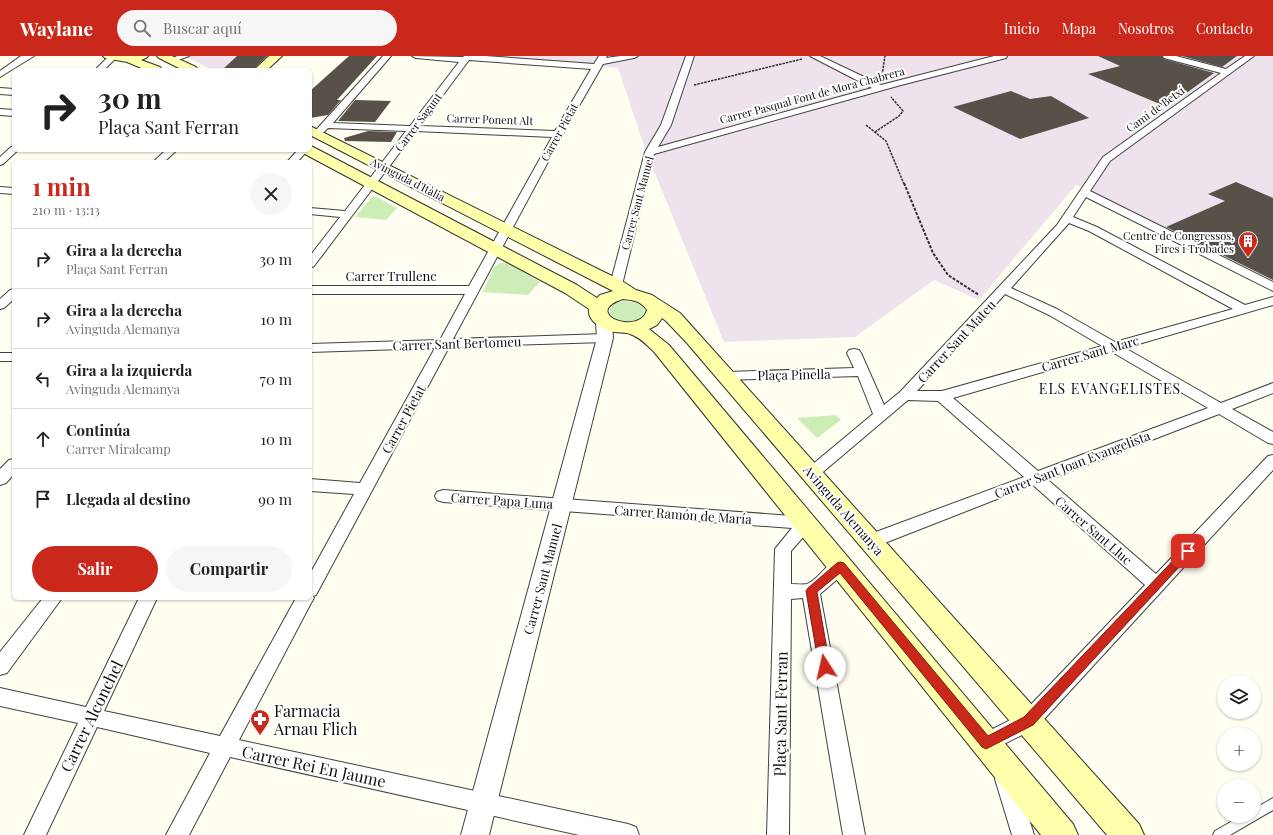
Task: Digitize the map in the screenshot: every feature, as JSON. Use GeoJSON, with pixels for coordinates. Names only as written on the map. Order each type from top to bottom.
{"type":"FeatureCollection","features":[{"type":"Feature","properties":{"kind":"main road"},"geometry":{"type":"LineString","coordinates":[[110,56],[130,59],[151,68]]}},
{"type":"Feature","properties":{"kind":"main road"},"geometry":{"type":"LineString","coordinates":[[130,59],[142,56]]}},
{"type":"Feature","properties":{"kind":"main road"},"geometry":{"type":"LineString","coordinates":[[262,68],[276,56]]}},
{"type":"Feature","properties":{"kind":"main road"},"geometry":{"type":"LineString","coordinates":[[168,58],[188,68]]}},
{"type":"Feature","properties":{"kind":"main road","name":"Avinguda d'Itàlia"},"geometry":{"type":"LineString","coordinates":[[317,129],[384,167],[623,290]]}},
{"type":"Feature","properties":{"kind":"main road","name":"Avinguda d'Itàlia"},"geometry":{"type":"LineString","coordinates":[[312,152],[571,289],[602,323]]}},
{"type":"Feature","properties":{"kind":"main road"},"geometry":{"type":"LineString","coordinates":[[623,290],[644,298],[653,305],[656,310],[650,321],[634,328],[618,328],[602,323],[601,303],[623,290]]}},
{"type":"Feature","properties":{"kind":"main road","name":"Avinguda Alemanya"},"geometry":{"type":"LineString","coordinates":[[653,305],[673,317],[726,376],[1128,835]]}},
{"type":"Feature","properties":{"kind":"main road"},"geometry":{"type":"LineString","coordinates":[[634,328],[649,337],[662,349],[1062,835]]}},
{"type":"Feature","properties":{"kind":"street"},"geometry":{"type":"LineString","coordinates":[[0,75],[24,58],[30,56]]}},
{"type":"Feature","properties":{"kind":"street"},"geometry":{"type":"LineString","coordinates":[[101,68],[110,56]]}},
{"type":"Feature","properties":{"kind":"street"},"geometry":{"type":"LineString","coordinates":[[168,58],[185,56]]}},
{"type":"Feature","properties":{"kind":"street"},"geometry":{"type":"LineString","coordinates":[[317,129],[388,56]]}},
{"type":"Feature","properties":{"kind":"street"},"geometry":{"type":"LineString","coordinates":[[416,56],[600,62],[634,56]]}},
{"type":"Feature","properties":{"kind":"street","name":"Carrer Sant Manuel"},"geometry":{"type":"LineString","coordinates":[[623,290],[650,152],[666,125],[690,56]]}},
{"type":"Feature","properties":{"kind":"street"},"geometry":{"type":"LineString","coordinates":[[814,56],[880,88]]}},
{"type":"Feature","properties":{"kind":"street","name":"Carrer Pasqual Font de Mora Chabrera"},"geometry":{"type":"LineString","coordinates":[[650,152],[880,88],[1003,56]]}},
{"type":"Feature","properties":{"kind":"street"},"geometry":{"type":"LineString","coordinates":[[1167,56],[1228,72]]}},
{"type":"Feature","properties":{"kind":"street","name":"Camí de Betxí"},"geometry":{"type":"LineString","coordinates":[[1083,192],[1106,159],[1250,56]]}},
{"type":"Feature","properties":{"kind":"street","name":"Carrer Sagunt"},"geometry":{"type":"LineString","coordinates":[[312,261],[467,58]]}},
{"type":"Feature","properties":{"kind":"street","name":"Carrer Pietat"},"geometry":{"type":"LineString","coordinates":[[506,229],[558,134],[600,62]]}},
{"type":"Feature","properties":{"kind":"street"},"geometry":{"type":"LineString","coordinates":[[0,91],[12,92]]}},
{"type":"Feature","properties":{"kind":"street"},"geometry":{"type":"LineString","coordinates":[[0,112],[12,113]]}},
{"type":"Feature","properties":{"kind":"street","name":"Carrer Ponent Alt"},"geometry":{"type":"LineString","coordinates":[[317,129],[413,128],[558,134]]}},
{"type":"Feature","properties":{"kind":"street"},"geometry":{"type":"LineString","coordinates":[[0,162],[12,151]]}},
{"type":"Feature","properties":{"kind":"street"},"geometry":{"type":"LineString","coordinates":[[160,160],[170,152]]}},
{"type":"Feature","properties":{"kind":"street"},"geometry":{"type":"LineString","coordinates":[[294,160],[301,152]]}},
{"type":"Feature","properties":{"kind":"street"},"geometry":{"type":"LineString","coordinates":[[0,190],[12,191]]}},
{"type":"Feature","properties":{"kind":"street"},"geometry":{"type":"LineString","coordinates":[[1083,192],[1273,286]]}},
{"type":"Feature","properties":{"kind":"street","name":"Carrer Sant Mateu"},"geometry":{"type":"LineString","coordinates":[[812,473],[905,395],[1061,227],[1083,192]]}},
{"type":"Feature","properties":{"kind":"street"},"geometry":{"type":"LineString","coordinates":[[312,211],[348,214]]}},
{"type":"Feature","properties":{"kind":"street"},"geometry":{"type":"LineString","coordinates":[[1067,218],[1093,229],[1243,309]]}},
{"type":"Feature","properties":{"kind":"street"},"geometry":{"type":"LineString","coordinates":[[495,249],[506,229]]}},
{"type":"Feature","properties":{"kind":"street","name":"Carrer Pietat"},"geometry":{"type":"LineString","coordinates":[[312,586],[495,249]]}},
{"type":"Feature","properties":{"kind":"street"},"geometry":{"type":"LineString","coordinates":[[1004,289],[1053,312],[1273,439]]}},
{"type":"Feature","properties":{"kind":"street"},"geometry":{"type":"LineString","coordinates":[[0,290],[12,290]]}},
{"type":"Feature","properties":{"kind":"street","name":"Carrer Trullenc"},"geometry":{"type":"LineString","coordinates":[[312,290],[473,290]]}},
{"type":"Feature","properties":{"kind":"street"},"geometry":{"type":"LineString","coordinates":[[0,306],[12,295]]}},
{"type":"Feature","properties":{"kind":"street","name":"Carrer Sant Marc"},"geometry":{"type":"LineString","coordinates":[[905,395],[942,396],[1273,300]]}},
{"type":"Feature","properties":{"kind":"street","name":"Carrer Sant Manuel"},"geometry":{"type":"LineString","coordinates":[[475,835],[561,505],[602,323]]}},
{"type":"Feature","properties":{"kind":"street","name":"Carrer Sant Bertomeu"},"geometry":{"type":"LineString","coordinates":[[312,348],[444,343],[602,323]]}},
{"type":"Feature","properties":{"kind":"street"},"geometry":{"type":"LineString","coordinates":[[854,353],[881,415]]}},
{"type":"Feature","properties":{"kind":"street"},"geometry":{"type":"LineString","coordinates":[[0,357],[12,357]]}},
{"type":"Feature","properties":{"kind":"street","name":"Plaça Pinella"},"geometry":{"type":"LineString","coordinates":[[726,376],[863,372]]}},
{"type":"Feature","properties":{"kind":"street","name":"Carrer Sant Joan Evangelista"},"geometry":{"type":"LineString","coordinates":[[871,541],[1273,388]]}},
{"type":"Feature","properties":{"kind":"street","name":"Carrer Sant Lluc"},"geometry":{"type":"LineString","coordinates":[[942,396],[1157,585]]}},
{"type":"Feature","properties":{"kind":"street"},"geometry":{"type":"LineString","coordinates":[[1023,835],[993,751],[1029,721],[1273,460]]}},
{"type":"Feature","properties":{"kind":"street"},"geometry":{"type":"LineString","coordinates":[[0,479],[12,466]]}},
{"type":"Feature","properties":{"kind":"street"},"geometry":{"type":"LineString","coordinates":[[312,485],[365,489]]}},
{"type":"Feature","properties":{"kind":"street","name":"Carrer Papa Luna"},"geometry":{"type":"LineString","coordinates":[[443,496],[561,505]]}},
{"type":"Feature","properties":{"kind":"street","name":"Carrer Ramón de María"},"geometry":{"type":"LineString","coordinates":[[561,505],[806,523]]}},
{"type":"Feature","properties":{"kind":"street","name":"Plaça Sant Ferran"},"geometry":{"type":"LineString","coordinates":[[778,835],[783,549],[806,523]]}},
{"type":"Feature","properties":{"kind":"street"},"geometry":{"type":"LineString","coordinates":[[782,592],[811,591],[840,566]]}},
{"type":"Feature","properties":{"kind":"street"},"geometry":{"type":"LineString","coordinates":[[811,591],[854,835]]}},
{"type":"Feature","properties":{"kind":"street"},"geometry":{"type":"LineString","coordinates":[[0,667],[51,600]]}},
{"type":"Feature","properties":{"kind":"street","name":"Carrer Alconchel"},"geometry":{"type":"LineString","coordinates":[[35,835],[147,600]]}},
{"type":"Feature","properties":{"kind":"street"},"geometry":{"type":"LineString","coordinates":[[177,835],[304,600]]}},
{"type":"Feature","properties":{"kind":"street","name":"Carrer Rei En Jaume"},"geometry":{"type":"LineString","coordinates":[[0,697],[628,835]]}},
{"type":"Feature","properties":{"kind":"lane"},"geometry":{"type":"LineString","coordinates":[[1261,811],[1273,804]]}},
{"type":"Feature","properties":{"kind":"lane"},"geometry":{"type":"LineString","coordinates":[[1219,835],[1239,823]]}},
{"type":"Feature","properties":{"kind":"path"},"geometry":{"type":"LineString","coordinates":[[679,89],[814,56]]}},
{"type":"Feature","properties":{"kind":"path"},"geometry":{"type":"LineString","coordinates":[[875,132],[899,116],[903,111],[887,93],[880,88],[885,56]]}},
{"type":"Feature","properties":{"kind":"path"},"geometry":{"type":"LineString","coordinates":[[866,125],[886,141],[933,253],[948,275],[992,302]]}},
{"type":"Feature","properties":{"kind":"shaded area"},"geometry":{"type":"Polygon","coordinates":[[[184,56],[271,56],[257,68],[209,68],[184,56]]]}},
{"type":"Feature","properties":{"kind":"shaded area"},"geometry":{"type":"Polygon","coordinates":[[[1273,56],[1273,282],[1076,185],[979,300],[934,280],[855,337],[724,342],[645,149],[618,68],[472,57],[1273,56]]]}},
{"type":"Feature","properties":{"kind":"green space"},"geometry":{"type":"Polygon","coordinates":[[[375,196],[397,208],[386,220],[355,217],[372,197],[375,196]]]}},
{"type":"Feature","properties":{"kind":"green space"},"geometry":{"type":"Polygon","coordinates":[[[499,263],[507,263],[540,282],[528,295],[483,292],[494,267],[499,263]]]}},
{"type":"Feature","properties":{"kind":"green space"},"geometry":{"type":"Polygon","coordinates":[[[624,301],[639,304],[645,311],[642,316],[629,322],[619,320],[610,314],[610,308],[615,303],[624,301]]]}},
{"type":"Feature","properties":{"kind":"green space"},"geometry":{"type":"Polygon","coordinates":[[[836,415],[841,420],[817,438],[797,418],[836,415]]]}},
{"type":"Feature","properties":{"kind":"building"},"geometry":{"type":"Polygon","coordinates":[[[237,56],[267,56],[255,68],[224,68],[237,56]]]}},
{"type":"Feature","properties":{"kind":"building"},"geometry":{"type":"Polygon","coordinates":[[[349,56],[377,56],[337,100],[341,100],[328,115],[312,118],[312,89],[349,56]]]}},
{"type":"Feature","properties":{"kind":"building"},"geometry":{"type":"Polygon","coordinates":[[[1098,56],[1162,56],[1164,59],[1214,73],[1167,107],[1088,74],[1120,66],[1098,56]]]}},
{"type":"Feature","properties":{"kind":"building"},"geometry":{"type":"Polygon","coordinates":[[[1182,56],[1237,56],[1222,67],[1182,56]]]}},
{"type":"Feature","properties":{"kind":"building"},"geometry":{"type":"Polygon","coordinates":[[[1011,91],[1030,99],[1051,96],[1089,118],[1020,139],[953,107],[1011,91]]]}},
{"type":"Feature","properties":{"kind":"building"},"geometry":{"type":"Polygon","coordinates":[[[355,100],[391,101],[375,122],[338,121],[355,100]]]}},
{"type":"Feature","properties":{"kind":"building"},"geometry":{"type":"Polygon","coordinates":[[[368,131],[397,132],[391,142],[345,141],[344,138],[368,131]]]}},
{"type":"Feature","properties":{"kind":"building","name":"Centre de Congressos, Fires i Trobades"},"geometry":{"type":"Polygon","coordinates":[[[1236,182],[1273,198],[1273,280],[1166,227],[1225,201],[1208,194],[1236,182]]]}},
{"type":"Feature","properties":{"kind":"place","name":"Centre de Congressos, Fires i Trobades"},"geometry":{"type":"Point","coordinates":[1248,258]}},
{"type":"Feature","properties":{"kind":"place","name":"Farmacia Arnau Flich"},"geometry":{"type":"Point","coordinates":[260,736]}},
{"type":"Feature","properties":{"kind":"district","name":"ELS EVANGELISTES"},"geometry":{"type":"Point","coordinates":[1110,388]}},
{"type":"Feature","properties":{"kind":"route"},"geometry":{"type":"LineString","coordinates":[[825,667],[811,591],[840,566],[986,743],[1029,721],[1188,551]]}}]}
